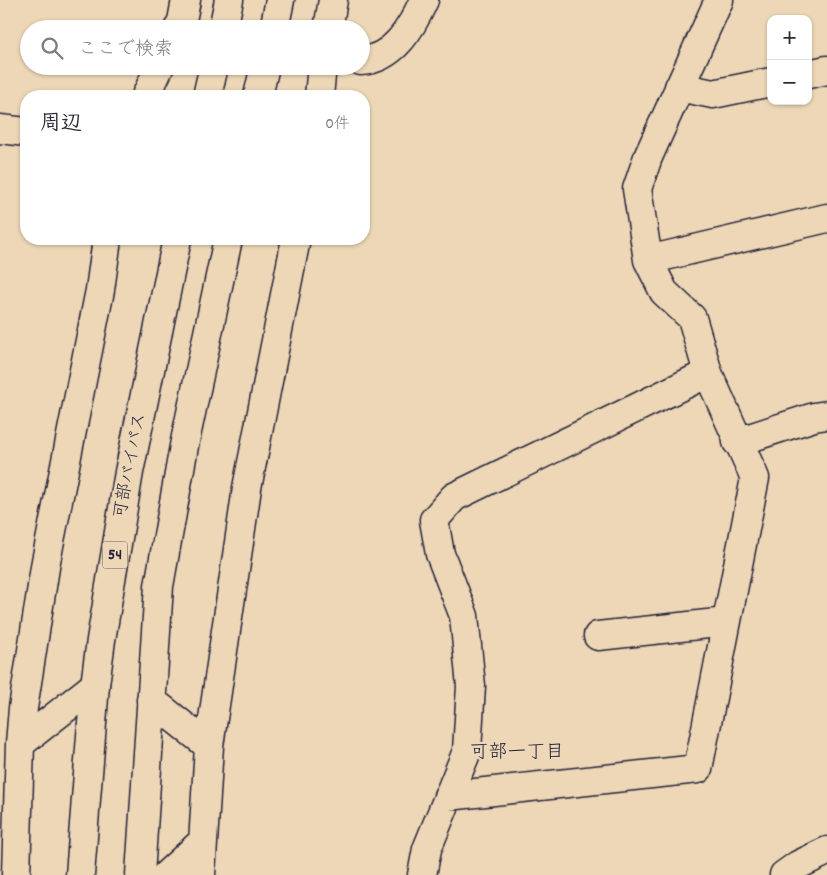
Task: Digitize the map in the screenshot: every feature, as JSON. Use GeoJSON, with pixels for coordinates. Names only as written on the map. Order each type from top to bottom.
{"type":"FeatureCollection","features":[{"type":"Feature","properties":{"kind":"main road"},"geometry":{"type":"LineString","coordinates":[[182,20],[186,0]]}},
{"type":"Feature","properties":{"kind":"main road"},"geometry":{"type":"LineString","coordinates":[[224,20],[229,0]]}},
{"type":"Feature","properties":{"kind":"main road"},"geometry":{"type":"LineString","coordinates":[[276,20],[280,0]]}},
{"type":"Feature","properties":{"kind":"main road"},"geometry":{"type":"LineString","coordinates":[[330,20],[333,0]]}},
{"type":"Feature","properties":{"kind":"main road"},"geometry":{"type":"LineString","coordinates":[[370,60],[392,50],[415,20],[424,0]]}},
{"type":"Feature","properties":{"kind":"main road"},"geometry":{"type":"LineString","coordinates":[[448,796],[698,769],[755,478],[737,442],[708,373],[692,318],[664,292],[648,260],[636,189],[648,157],[719,0]]}},
{"type":"Feature","properties":{"kind":"main road"},"geometry":{"type":"LineString","coordinates":[[812,73],[827,70]]}},
{"type":"Feature","properties":{"kind":"main road"},"geometry":{"type":"LineString","coordinates":[[149,90],[156,75]]}},
{"type":"Feature","properties":{"kind":"main road"},"geometry":{"type":"LineString","coordinates":[[208,90],[212,75]]}},
{"type":"Feature","properties":{"kind":"main road"},"geometry":{"type":"LineString","coordinates":[[259,90],[263,75]]}},
{"type":"Feature","properties":{"kind":"main road"},"geometry":{"type":"LineString","coordinates":[[320,90],[321,75]]}},
{"type":"Feature","properties":{"kind":"main road"},"geometry":{"type":"LineString","coordinates":[[679,87],[714,94],[767,83]]}},
{"type":"Feature","properties":{"kind":"main road"},"geometry":{"type":"LineString","coordinates":[[0,129],[20,131]]}},
{"type":"Feature","properties":{"kind":"main road"},"geometry":{"type":"LineString","coordinates":[[648,260],[827,218]]}},
{"type":"Feature","properties":{"kind":"main road"},"geometry":{"type":"LineString","coordinates":[[16,875],[23,708],[46,561],[100,290],[106,245]]}},
{"type":"Feature","properties":{"kind":"main road","name":"可部バイパス"},"geometry":{"type":"LineString","coordinates":[[80,875],[95,685],[129,472],[176,245]]}},
{"type":"Feature","properties":{"kind":"main road"},"geometry":{"type":"LineString","coordinates":[[140,875],[159,586],[184,446],[227,245]]}},
{"type":"Feature","properties":{"kind":"main road"},"geometry":{"type":"LineString","coordinates":[[201,875],[209,746],[247,488],[295,245]]}},
{"type":"Feature","properties":{"kind":"main road"},"geometry":{"type":"LineString","coordinates":[[422,875],[427,849],[467,751],[471,686],[464,616],[440,554],[434,520],[454,497],[708,373]]}},
{"type":"Feature","properties":{"kind":"main road"},"geometry":{"type":"LineString","coordinates":[[737,442],[814,416],[827,415]]}},
{"type":"Feature","properties":{"kind":"main road"},"geometry":{"type":"LineString","coordinates":[[598,636],[726,622]]}},
{"type":"Feature","properties":{"kind":"main road"},"geometry":{"type":"LineString","coordinates":[[20,744],[95,685]]}},
{"type":"Feature","properties":{"kind":"main road"},"geometry":{"type":"LineString","coordinates":[[151,700],[209,746]]}},
{"type":"Feature","properties":{"kind":"main road"},"geometry":{"type":"LineString","coordinates":[[166,875],[202,842]]}},
{"type":"Feature","properties":{"kind":"main road"},"geometry":{"type":"LineString","coordinates":[[784,875],[798,865],[827,851]]}},
{"type":"Feature","properties":{"kind":"district","name":"可部一丁目"},"geometry":{"type":"Point","coordinates":[517,753]}}]}
